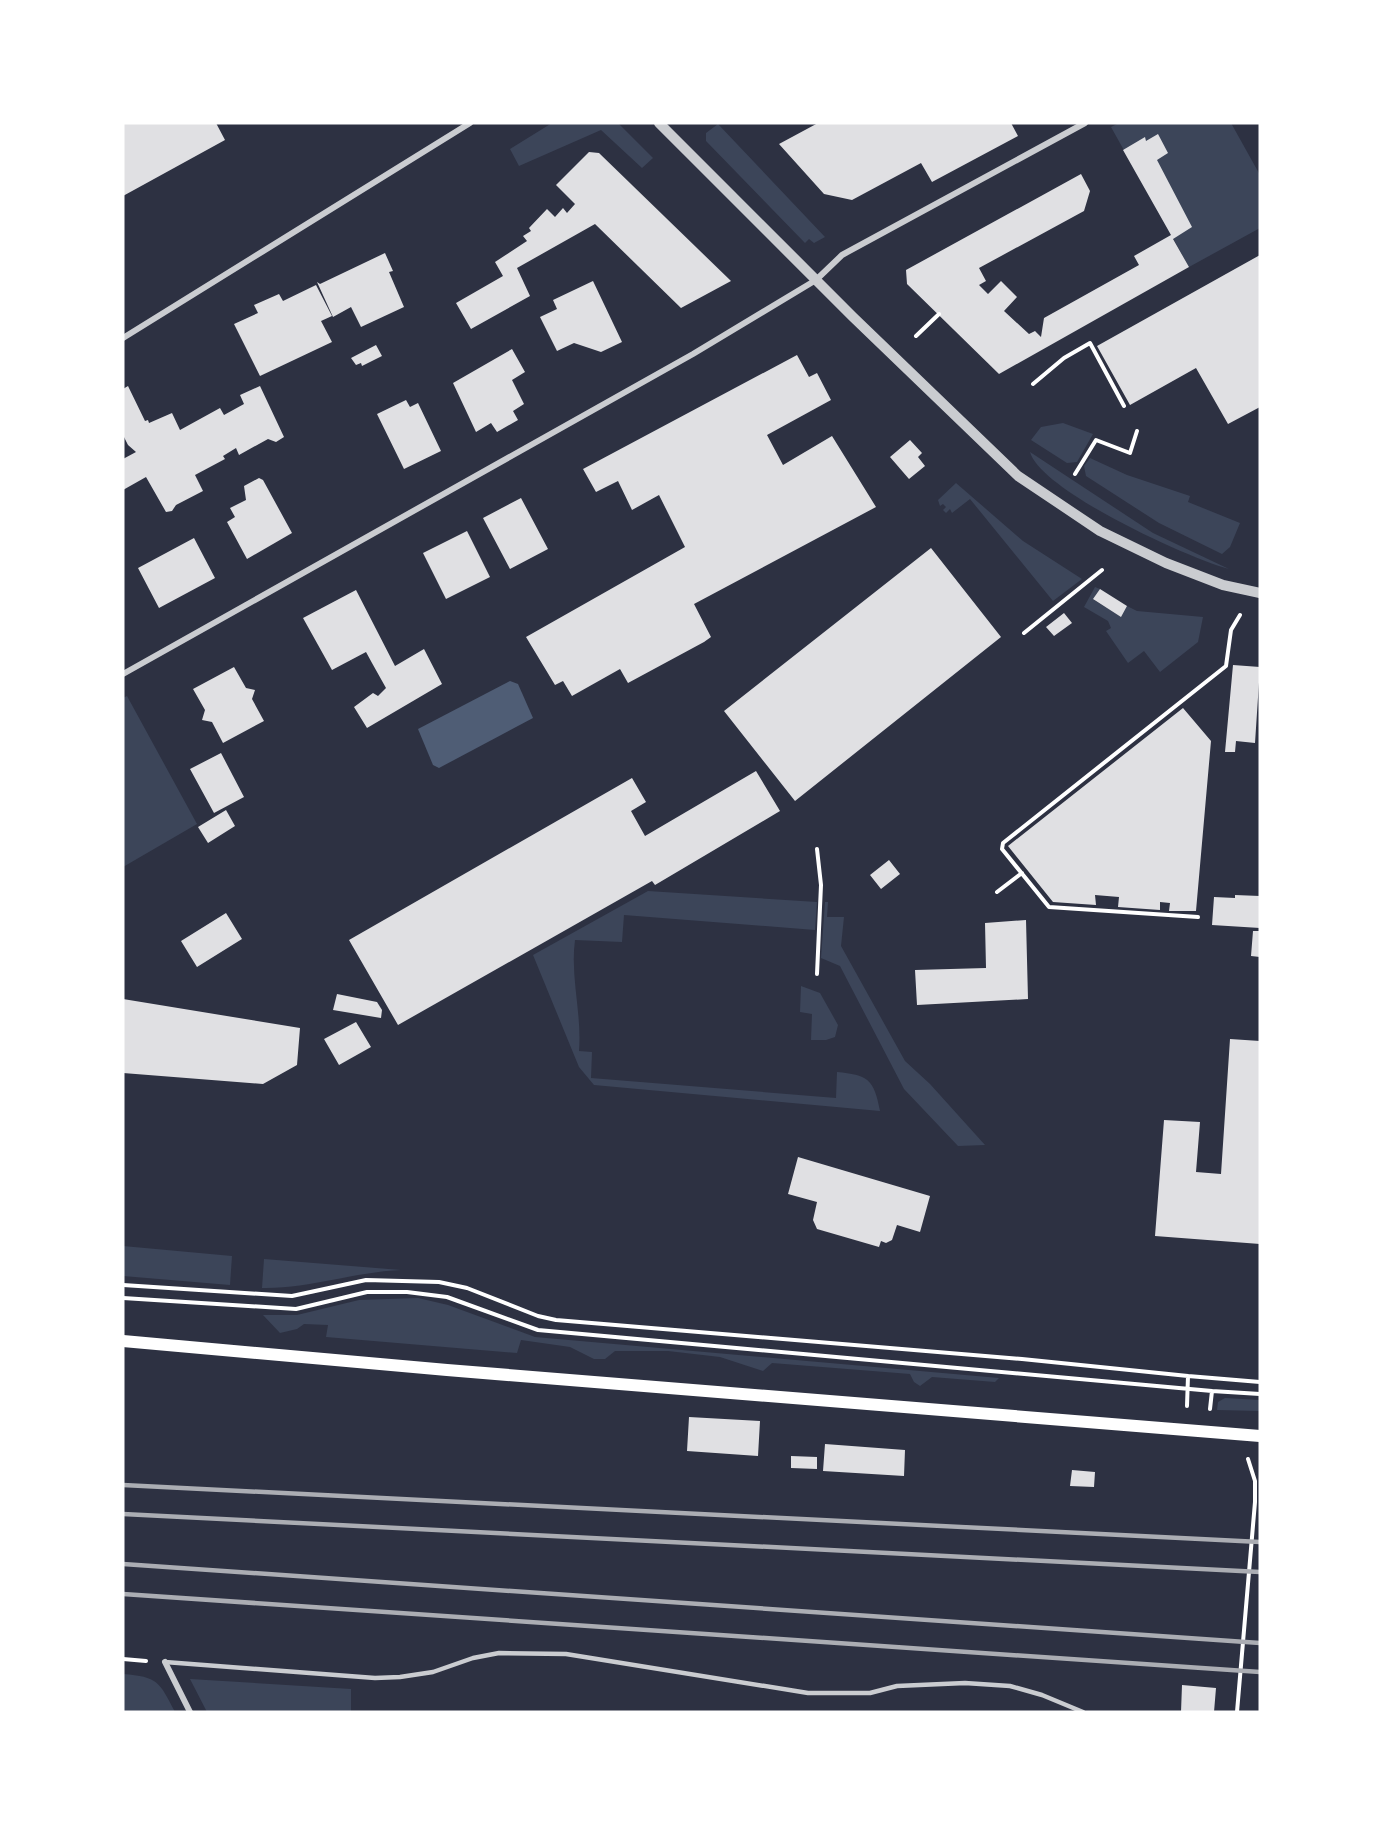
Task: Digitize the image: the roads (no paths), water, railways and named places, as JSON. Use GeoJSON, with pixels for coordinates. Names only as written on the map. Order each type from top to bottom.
{"type":"FeatureCollection","features":[{"type":"Feature","properties":{"kind":"main road"},"geometry":{"type":"LineString","coordinates":[[123,1341],[829,1402],[1260,1436]]}},
{"type":"Feature","properties":{"kind":"street"},"geometry":{"type":"LineString","coordinates":[[123,338],[470,123]]}},
{"type":"Feature","properties":{"kind":"street"},"geometry":{"type":"LineString","coordinates":[[659,123],[816,280],[1018,476],[1056,504],[1100,531],[1166,563],[1223,585],[1260,593]]}},
{"type":"Feature","properties":{"kind":"street"},"geometry":{"type":"LineString","coordinates":[[123,674],[693,354],[816,280],[842,255],[1086,123]]}},
{"type":"Feature","properties":{"kind":"street"},"geometry":{"type":"LineString","coordinates":[[165,1662],[190,1712]]}},
{"type":"Feature","properties":{"kind":"lane"},"geometry":{"type":"LineString","coordinates":[[165,1662],[392,1678],[433,1672],[473,1658],[499,1653],[566,1654],[808,1693],[870,1693],[897,1686],[965,1683],[1010,1686],[1042,1695],[1083,1712]]}},
{"type":"Feature","properties":{"kind":"railway"},"geometry":{"type":"LineString","coordinates":[[123,1485],[1260,1542]]}},
{"type":"Feature","properties":{"kind":"railway"},"geometry":{"type":"LineString","coordinates":[[123,1514],[1260,1572]]}},
{"type":"Feature","properties":{"kind":"railway"},"geometry":{"type":"LineString","coordinates":[[123,1564],[1260,1643]]}},
{"type":"Feature","properties":{"kind":"railway"},"geometry":{"type":"LineString","coordinates":[[123,1594],[1260,1672]]}}]}
